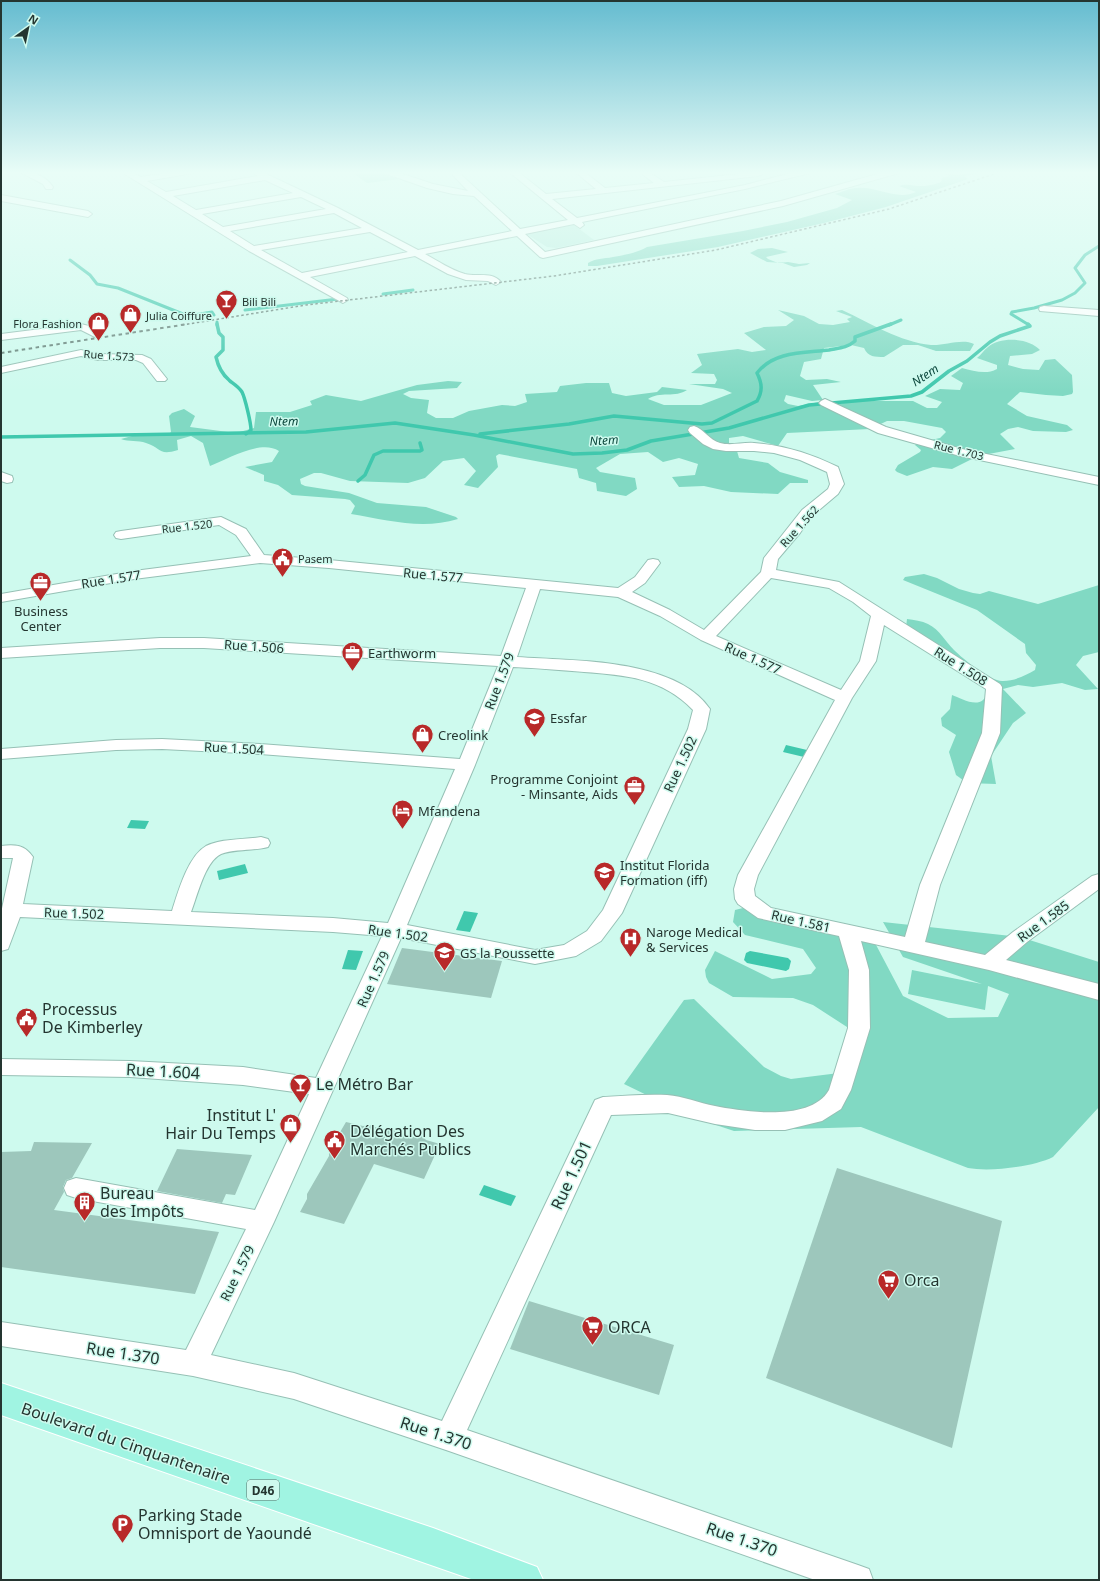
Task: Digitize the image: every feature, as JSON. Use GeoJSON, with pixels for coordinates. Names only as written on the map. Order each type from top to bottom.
{"type":"FeatureCollection","features":[{"type":"Feature","properties":{"kind":"main road","name":"Boulevard du Cinquantenaire"},"geometry":{"type":"LineString","coordinates":[[1,1399],[258,1488],[433,1546],[524,1580]]}},
{"type":"Feature","properties":{"kind":"street"},"geometry":{"type":"LineString","coordinates":[[246,245],[342,300]]}},
{"type":"Feature","properties":{"kind":"street"},"geometry":{"type":"LineString","coordinates":[[252,249],[277,245]]}},
{"type":"Feature","properties":{"kind":"street"},"geometry":{"type":"LineString","coordinates":[[401,245],[455,274],[490,278],[496,282]]}},
{"type":"Feature","properties":{"kind":"street"},"geometry":{"type":"LineString","coordinates":[[300,276],[457,245]]}},
{"type":"Feature","properties":{"kind":"street"},"geometry":{"type":"LineString","coordinates":[[533,245],[544,254],[588,245]]}},
{"type":"Feature","properties":{"kind":"street"},"geometry":{"type":"LineString","coordinates":[[1044,309],[1099,313]]}},
{"type":"Feature","properties":{"kind":"street"},"geometry":{"type":"LineString","coordinates":[[1,337],[81,327],[85,327],[97,336]]}},
{"type":"Feature","properties":{"kind":"street","name":"Rue 1.573"},"geometry":{"type":"LineString","coordinates":[[1,370],[81,353],[98,357],[138,357],[147,361],[161,379]]}},
{"type":"Feature","properties":{"kind":"street","name":"Rue 1.703"},"geometry":{"type":"LineString","coordinates":[[824,403],[882,430],[960,452],[1099,480]]}},
{"type":"Feature","properties":{"kind":"street","name":"Rue 1.562"},"geometry":{"type":"LineString","coordinates":[[694,430],[708,442],[717,446],[754,447],[794,454],[818,462],[833,470],[837,484],[833,491],[807,513],[795,530],[771,558],[768,573],[706,637]]}},
{"type":"Feature","properties":{"kind":"street","name":"Rue 1.520"},"geometry":{"type":"LineString","coordinates":[[121,535],[221,521],[241,532],[260,559]]}},
{"type":"Feature","properties":{"kind":"street","name":"Rue 1.577"},"geometry":{"type":"LineString","coordinates":[[1,598],[127,576],[260,559],[329,564],[534,586],[621,593],[665,613],[706,637],[844,698]]}},
{"type":"Feature","properties":{"kind":"street"},"geometry":{"type":"LineString","coordinates":[[621,593],[640,580],[653,563]]}},
{"type":"Feature","properties":{"kind":"street","name":"Rue 1.508"},"geometry":{"type":"LineString","coordinates":[[768,573],[834,585],[994,687],[991,733],[930,885],[913,948]]}},
{"type":"Feature","properties":{"kind":"street","name":"Rue 1.579"},"geometry":{"type":"LineString","coordinates":[[193,1364],[262,1222],[395,930],[466,765],[507,662],[534,586]]}},
{"type":"Feature","properties":{"kind":"street","name":"Rue 1.581"},"geometry":{"type":"LineString","coordinates":[[879,615],[868,661],[844,698],[748,875],[744,889],[745,899],[765,913],[988,964],[1099,992]]}},
{"type":"Feature","properties":{"kind":"street","name":"Rue 1.506"},"geometry":{"type":"LineString","coordinates":[[1,653],[160,643],[204,642],[507,662]]}},
{"type":"Feature","properties":{"kind":"street","name":"Rue 1.502"},"geometry":{"type":"LineString","coordinates":[[12,910],[333,925],[395,930],[535,956],[570,951],[594,936],[612,913],[697,729],[702,709],[681,689],[659,678],[622,671],[507,662]]}},
{"type":"Feature","properties":{"kind":"street","name":"Rue 1.504"},"geometry":{"type":"LineString","coordinates":[[1,754],[116,745],[162,744],[466,765]]}},
{"type":"Feature","properties":{"kind":"street"},"geometry":{"type":"LineString","coordinates":[[179,917],[199,865],[205,857],[214,850],[261,843]]}},
{"type":"Feature","properties":{"kind":"street"},"geometry":{"type":"LineString","coordinates":[[1,852],[16,851],[21,853],[23,857],[12,910],[1,944]]}},
{"type":"Feature","properties":{"kind":"street","name":"Rue 1.585"},"geometry":{"type":"LineString","coordinates":[[988,964],[1020,937],[1099,880]]}},
{"type":"Feature","properties":{"kind":"street","name":"Rue 1.501"},"geometry":{"type":"LineString","coordinates":[[449,1437],[603,1106],[668,1104],[714,1115],[755,1121],[785,1121],[814,1115],[832,1103],[840,1090],[859,1028],[859,970],[848,932]]}},
{"type":"Feature","properties":{"kind":"street","name":"Rue 1.604"},"geometry":{"type":"LineString","coordinates":[[1,1067],[130,1069],[243,1076],[324,1088]]}},
{"type":"Feature","properties":{"kind":"street"},"geometry":{"type":"LineString","coordinates":[[76,1188],[262,1222]]}},
{"type":"Feature","properties":{"kind":"street","name":"Rue 1.370"},"geometry":{"type":"LineString","coordinates":[[1,1334],[193,1364],[294,1386],[449,1437],[858,1580]]}},
{"type":"Feature","properties":{"kind":"shaded area"},"geometry":{"type":"Polygon","coordinates":[[[544,245],[571,245],[556,248],[547,247],[544,245]]]}},
{"type":"Feature","properties":{"kind":"shaded area"},"geometry":{"type":"Polygon","coordinates":[[[660,245],[728,245],[597,266],[588,266],[588,263],[594,260],[630,254],[647,247],[660,245]]]}},
{"type":"Feature","properties":{"kind":"shaded area"},"geometry":{"type":"Polygon","coordinates":[[[772,248],[788,252],[766,257],[777,263],[767,262],[750,253],[758,249],[772,248]]]}},
{"type":"Feature","properties":{"kind":"shaded area"},"geometry":{"type":"Polygon","coordinates":[[[780,263],[810,263],[807,265],[794,267],[780,263]]]}},
{"type":"Feature","properties":{"kind":"shaded area"},"geometry":{"type":"Polygon","coordinates":[[[778,310],[804,316],[819,324],[833,325],[850,322],[847,319],[852,317],[836,311],[842,310],[885,331],[919,343],[936,345],[969,342],[974,344],[970,351],[936,351],[918,345],[903,345],[884,357],[872,356],[864,348],[851,345],[824,348],[821,359],[804,362],[800,376],[806,380],[827,379],[841,382],[813,385],[823,400],[812,401],[786,395],[784,401],[788,404],[798,406],[819,402],[838,404],[855,401],[913,401],[927,408],[937,408],[942,402],[925,396],[940,389],[960,390],[963,383],[951,376],[962,368],[984,372],[997,369],[997,365],[977,358],[994,343],[1015,340],[1029,343],[1040,350],[1032,354],[1010,356],[1008,365],[1023,369],[1039,370],[1045,360],[1055,359],[1072,375],[1073,392],[1072,394],[1063,396],[1020,392],[1007,404],[1027,416],[1067,425],[1073,430],[1066,432],[1033,431],[1018,427],[1008,429],[1000,434],[1015,449],[978,456],[952,469],[933,467],[907,476],[895,470],[898,465],[920,452],[921,450],[915,445],[917,443],[940,438],[946,432],[942,428],[904,421],[887,421],[870,429],[787,433],[778,446],[743,436],[729,438],[729,443],[755,447],[737,451],[739,458],[768,463],[780,472],[808,480],[808,483],[790,483],[778,494],[731,492],[704,486],[679,487],[672,477],[695,475],[698,464],[679,458],[663,462],[648,452],[620,454],[596,468],[600,472],[635,478],[637,489],[626,496],[597,491],[596,483],[579,478],[577,469],[499,454],[496,456],[498,467],[478,488],[464,485],[476,471],[464,458],[443,461],[425,478],[408,483],[350,481],[321,473],[314,473],[300,479],[301,484],[305,486],[349,493],[377,503],[426,507],[458,519],[431,524],[404,523],[351,514],[355,506],[350,500],[292,495],[278,485],[264,481],[264,475],[245,467],[272,462],[279,451],[272,448],[263,447],[244,451],[210,466],[203,443],[191,436],[177,440],[178,450],[172,452],[160,451],[143,442],[121,439],[132,436],[168,435],[171,432],[169,416],[172,413],[184,409],[195,416],[190,427],[236,433],[254,428],[256,412],[290,412],[312,405],[310,401],[326,395],[361,401],[417,385],[448,381],[462,382],[457,388],[409,391],[403,394],[411,398],[429,400],[427,413],[436,418],[453,418],[469,411],[502,405],[515,406],[527,402],[525,394],[557,392],[560,386],[586,383],[609,383],[612,393],[626,396],[657,392],[662,387],[687,390],[678,394],[657,395],[648,399],[664,405],[701,405],[732,393],[723,389],[689,384],[715,384],[717,380],[714,374],[691,373],[702,365],[697,354],[738,349],[752,352],[766,350],[744,333],[764,327],[786,326],[794,320],[778,310]]]}},
{"type":"Feature","properties":{"kind":"shaded area"},"geometry":{"type":"Polygon","coordinates":[[[924,574],[937,578],[959,589],[973,593],[980,594],[989,591],[1038,604],[1099,585],[1099,652],[1083,656],[1076,665],[1098,689],[1085,690],[1062,683],[1033,687],[1018,685],[1003,689],[1026,713],[1013,723],[991,756],[996,784],[967,783],[956,775],[949,752],[956,735],[942,726],[941,718],[950,709],[952,695],[976,703],[983,700],[991,689],[905,636],[907,619],[923,622],[932,626],[964,659],[992,678],[1003,681],[1012,680],[1035,670],[1036,665],[1026,653],[1025,644],[977,610],[903,580],[905,577],[924,574]]]}},
{"type":"Feature","properties":{"kind":"shaded area"},"geometry":{"type":"Polygon","coordinates":[[[786,745],[807,750],[804,757],[783,752],[786,745]]]}},
{"type":"Feature","properties":{"kind":"shaded area"},"geometry":{"type":"Polygon","coordinates":[[[131,820],[149,821],[145,829],[127,828],[131,820]]]}},
{"type":"Feature","properties":{"kind":"shaded area"},"geometry":{"type":"Polygon","coordinates":[[[245,864],[248,873],[219,880],[217,871],[245,864]]]}},
{"type":"Feature","properties":{"kind":"shaded area"},"geometry":{"type":"Polygon","coordinates":[[[743,908],[848,932],[875,943],[903,996],[948,1018],[998,1017],[1009,994],[988,986],[985,1010],[908,994],[912,970],[982,984],[903,957],[883,922],[1020,937],[1099,962],[1099,1107],[1053,1157],[1034,1164],[1011,1168],[977,1169],[968,1168],[861,1127],[734,1131],[692,1117],[624,1084],[684,1000],[694,999],[764,1067],[781,1076],[791,1079],[839,1073],[857,1049],[847,1027],[813,1005],[793,998],[733,997],[709,983],[705,970],[715,951],[772,979],[811,974],[816,968],[803,949],[745,935],[733,922],[735,910],[743,908]]]}},
{"type":"Feature","properties":{"kind":"shaded area"},"geometry":{"type":"Polygon","coordinates":[[[464,911],[478,913],[470,932],[456,930],[464,911]]]}},
{"type":"Feature","properties":{"kind":"shaded area"},"geometry":{"type":"Polygon","coordinates":[[[348,950],[363,951],[356,970],[342,969],[348,950]]]}},
{"type":"Feature","properties":{"kind":"shaded area"},"geometry":{"type":"Polygon","coordinates":[[[750,951],[788,958],[791,961],[789,969],[786,971],[747,963],[744,960],[746,953],[750,951]]]}},
{"type":"Feature","properties":{"kind":"shaded area"},"geometry":{"type":"Polygon","coordinates":[[[484,1185],[516,1196],[511,1206],[479,1195],[484,1185]]]}},
{"type":"Feature","properties":{"kind":"building","name":"GS la Poussette"},"geometry":{"type":"Polygon","coordinates":[[[402,948],[502,961],[491,998],[387,984],[402,948]]]}},
{"type":"Feature","properties":{"kind":"building"},"geometry":{"type":"Polygon","coordinates":[[[346,1122],[363,1126],[371,1125],[381,1130],[388,1128],[413,1137],[422,1136],[426,1140],[440,1144],[424,1179],[374,1164],[344,1224],[300,1212],[307,1199],[307,1194],[329,1156],[329,1151],[346,1122]]]}},
{"type":"Feature","properties":{"kind":"building","name":"Bureau des Impôts"},"geometry":{"type":"Polygon","coordinates":[[[34,1142],[92,1143],[72,1178],[66,1180],[63,1187],[64,1192],[54,1210],[219,1232],[195,1294],[1,1267],[1,1152],[31,1151],[34,1142]]]}},
{"type":"Feature","properties":{"kind":"building"},"geometry":{"type":"Polygon","coordinates":[[[177,1149],[252,1155],[235,1195],[226,1194],[222,1203],[157,1191],[177,1149]]]}},
{"type":"Feature","properties":{"kind":"building","name":"Orca"},"geometry":{"type":"Polygon","coordinates":[[[837,1168],[1002,1221],[952,1448],[766,1378],[837,1168]]]}},
{"type":"Feature","properties":{"kind":"building","name":"ORCA"},"geometry":{"type":"Polygon","coordinates":[[[529,1301],[674,1345],[659,1395],[510,1349],[529,1301]]]}},
{"type":"Feature","properties":{"kind":"waterway","name":"Ntem"},"geometry":{"type":"LineString","coordinates":[[1029,325],[1011,314],[1012,312],[1034,308],[1062,300],[1075,293],[1085,283],[1075,268],[1085,255],[1099,246]]}},
{"type":"Feature","properties":{"kind":"waterway"},"geometry":{"type":"LineString","coordinates":[[70,260],[90,275],[97,284],[118,288],[188,316],[212,312],[214,315]]}},
{"type":"Feature","properties":{"kind":"waterway"},"geometry":{"type":"LineString","coordinates":[[383,294],[413,290]]}},
{"type":"Feature","properties":{"kind":"waterway"},"geometry":{"type":"LineString","coordinates":[[245,310],[338,299]]}},
{"type":"Feature","properties":{"kind":"waterway"},"geometry":{"type":"LineString","coordinates":[[889,325],[901,320]]}},
{"type":"Feature","properties":{"kind":"waterway"},"geometry":{"type":"LineString","coordinates":[[217,324],[219,333],[223,337],[223,350],[216,357],[221,370],[229,380]]}},
{"type":"Feature","properties":{"kind":"waterway"},"geometry":{"type":"LineString","coordinates":[[480,434],[569,424],[614,416],[702,424],[712,423],[757,401],[761,387],[757,373],[772,361],[790,354],[843,347],[855,341],[855,337],[891,324]]}},
{"type":"Feature","properties":{"kind":"waterway","name":"Ntem"},"geometry":{"type":"LineString","coordinates":[[247,433],[306,432],[395,423],[474,435],[573,454],[627,450],[651,441],[729,428],[809,405],[911,396],[922,392],[949,371],[967,361],[990,342],[1000,336],[1030,326],[1029,325]]}},
{"type":"Feature","properties":{"kind":"waterway"},"geometry":{"type":"LineString","coordinates":[[230,381],[241,390],[245,399],[251,430],[247,433]]}},
{"type":"Feature","properties":{"kind":"waterway","name":"Ntem"},"geometry":{"type":"LineString","coordinates":[[1,437],[247,433]]}},
{"type":"Feature","properties":{"kind":"waterway"},"geometry":{"type":"LineString","coordinates":[[358,481],[365,475],[374,455],[383,451],[420,451],[422,450],[420,443]]}},
{"type":"Feature","properties":{"kind":"railway"},"geometry":{"type":"LineString","coordinates":[[182,325],[306,305],[554,276],[716,250],[738,245]]}},
{"type":"Feature","properties":{"kind":"railway"},"geometry":{"type":"LineString","coordinates":[[1,353],[188,324]]}},
{"type":"Feature","properties":{"kind":"place","name":"Bili Bili"},"geometry":{"type":"Point","coordinates":[227,320]}},
{"type":"Feature","properties":{"kind":"place","name":"Julia Coiffure"},"geometry":{"type":"Point","coordinates":[130,334]}},
{"type":"Feature","properties":{"kind":"place","name":"Flora Fashion"},"geometry":{"type":"Point","coordinates":[98,342]}},
{"type":"Feature","properties":{"kind":"place","name":"Pasem"},"geometry":{"type":"Point","coordinates":[282,578]}},
{"type":"Feature","properties":{"kind":"place","name":"Business Center"},"geometry":{"type":"Point","coordinates":[41,602]}},
{"type":"Feature","properties":{"kind":"place","name":"Earthworm"},"geometry":{"type":"Point","coordinates":[353,672]}},
{"type":"Feature","properties":{"kind":"place","name":"Essfar"},"geometry":{"type":"Point","coordinates":[535,738]}},
{"type":"Feature","properties":{"kind":"place","name":"Creolink"},"geometry":{"type":"Point","coordinates":[423,754]}},
{"type":"Feature","properties":{"kind":"place","name":"Programme Conjoint - Minsante, Aids"},"geometry":{"type":"Point","coordinates":[634,806]}},
{"type":"Feature","properties":{"kind":"place","name":"Mfandena"},"geometry":{"type":"Point","coordinates":[402,830]}},
{"type":"Feature","properties":{"kind":"place","name":"Institut Florida Formation (iff)"},"geometry":{"type":"Point","coordinates":[604,892]}},
{"type":"Feature","properties":{"kind":"place","name":"Naroge Medical & Services"},"geometry":{"type":"Point","coordinates":[631,958]}},
{"type":"Feature","properties":{"kind":"place","name":"GS la Poussette"},"geometry":{"type":"Point","coordinates":[445,972]}},
{"type":"Feature","properties":{"kind":"place","name":"Processus De Kimberley"},"geometry":{"type":"Point","coordinates":[27,1038]}},
{"type":"Feature","properties":{"kind":"place","name":"Le Métro Bar"},"geometry":{"type":"Point","coordinates":[300,1104]}},
{"type":"Feature","properties":{"kind":"place","name":"Institut L' Hair Du Temps"},"geometry":{"type":"Point","coordinates":[291,1144]}},
{"type":"Feature","properties":{"kind":"place","name":"Délégation Des Marchés Publics"},"geometry":{"type":"Point","coordinates":[335,1160]}},
{"type":"Feature","properties":{"kind":"place","name":"Bureau des Impôts"},"geometry":{"type":"Point","coordinates":[84,1222]}},
{"type":"Feature","properties":{"kind":"place","name":"Orca"},"geometry":{"type":"Point","coordinates":[888,1300]}},
{"type":"Feature","properties":{"kind":"place","name":"ORCA"},"geometry":{"type":"Point","coordinates":[592,1346]}},
{"type":"Feature","properties":{"kind":"place","name":"Parking Stade Omnisport de Yaoundé"},"geometry":{"type":"Point","coordinates":[123,1544]}}]}
